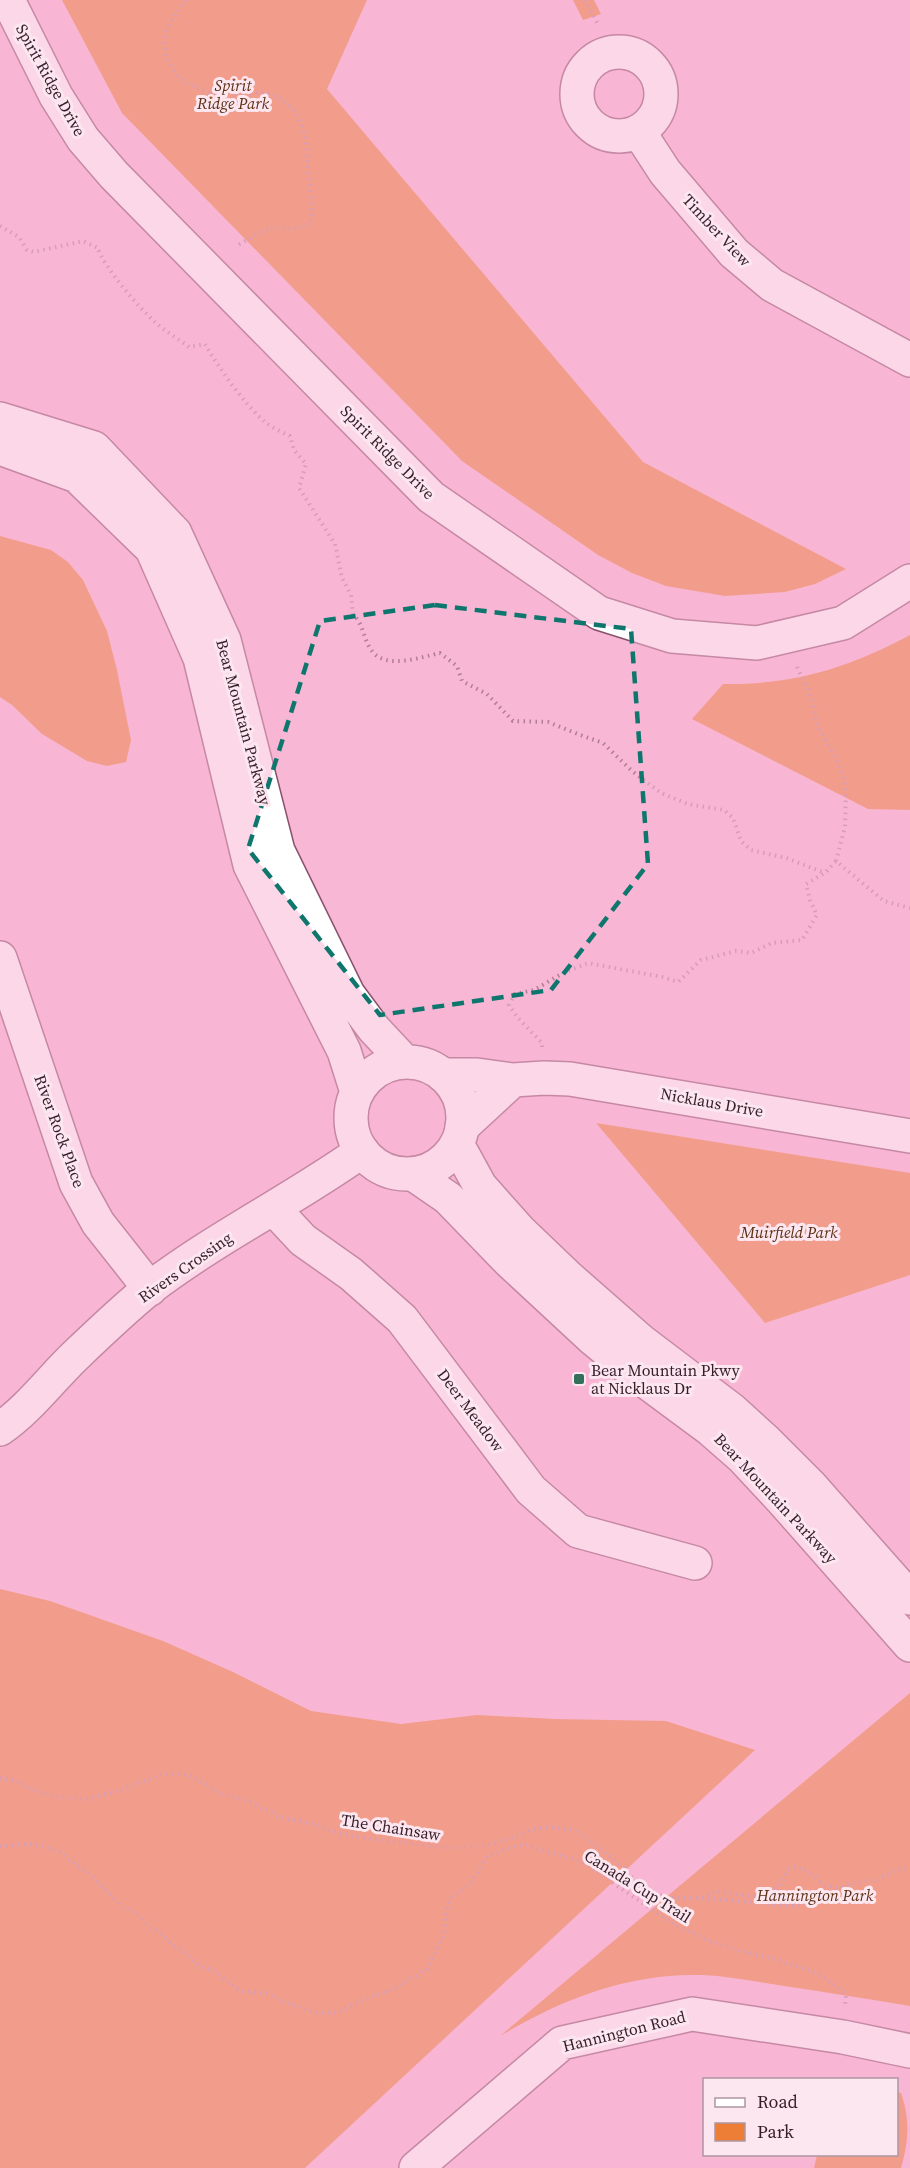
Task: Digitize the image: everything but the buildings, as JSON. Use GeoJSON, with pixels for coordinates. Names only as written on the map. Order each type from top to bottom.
{"type":"FeatureCollection","features":[{"type":"Feature","properties":{"kind":"street","name":"Spirit Ridge Drive"},"geometry":{"type":"LineString","coordinates":[[8,0],[56,96],[83,139],[114,175],[431,497],[599,613],[672,636],[756,643],[843,623],[910,581]]}},
{"type":"Feature","properties":{"kind":"street","name":"Timber View"},"geometry":{"type":"LineString","coordinates":[[639,132],[665,172],[734,253],[772,285],[910,360]]}},
{"type":"Feature","properties":{"kind":"street","name":"Bear Mountain Parkway"},"geometry":{"type":"LineString","coordinates":[[0,419],[94,448],[175,532],[224,640],[278,851],[348,994],[374,1029],[405,1062]]}},
{"type":"Feature","properties":{"kind":"street","name":"Bear Mountain Parkway"},"geometry":{"type":"LineString","coordinates":[[0,448],[77,476],[152,549],[200,658],[250,865],[344,1051],[357,1092]]}},
{"type":"Feature","properties":{"kind":"street","name":"River Rock Place"},"geometry":{"type":"LineString","coordinates":[[0,958],[6,993],[76,1183],[98,1223],[150,1289]]}},
{"type":"Feature","properties":{"kind":"street"},"geometry":{"type":"LineString","coordinates":[[460,1135],[462,1109],[456,1092],[444,1076],[426,1065],[405,1062],[386,1066],[369,1076],[357,1092],[351,1111],[352,1130],[362,1152],[374,1163],[392,1172],[413,1174],[430,1169],[446,1159],[460,1135],[528,1079]]}},
{"type":"Feature","properties":{"kind":"street","name":"Nicklaus Drive"},"geometry":{"type":"LineString","coordinates":[[444,1076],[570,1078],[910,1136]]}},
{"type":"Feature","properties":{"kind":"street","name":"Bear Mountain Parkway"},"geometry":{"type":"LineString","coordinates":[[460,1135],[480,1186],[520,1231],[641,1341],[732,1410],[765,1440],[811,1486],[910,1598]]}},
{"type":"Feature","properties":{"kind":"street","name":"Rivers Crossing"},"geometry":{"type":"LineString","coordinates":[[0,1429],[18,1417],[75,1356],[150,1289],[215,1244],[362,1152]]}},
{"type":"Feature","properties":{"kind":"street","name":"Bear Mountain Parkway"},"geometry":{"type":"LineString","coordinates":[[413,1174],[448,1198],[509,1261],[592,1338],[636,1375],[710,1429],[742,1457],[910,1646]]}},
{"type":"Feature","properties":{"kind":"street","name":"Deer Meadow"},"geometry":{"type":"LineString","coordinates":[[274,1209],[303,1240],[351,1274],[402,1319],[531,1490],[578,1531],[695,1563]]}},
{"type":"Feature","properties":{"kind":"street","name":"Hannington Road"},"geometry":{"type":"LineString","coordinates":[[416,2168],[562,2043],[692,2013],[843,2037],[910,2051]]}},
{"type":"Feature","properties":{"kind":"path"},"geometry":{"type":"LineString","coordinates":[[186,0],[164,36],[163,49],[172,69],[186,82],[204,92],[238,95],[266,92],[273,95],[281,99],[295,113],[304,128],[313,216],[308,225],[294,230],[269,228],[236,246]]}},
{"type":"Feature","properties":{"kind":"path"},"geometry":{"type":"LineString","coordinates":[[585,0],[599,27]]}},
{"type":"Feature","properties":{"kind":"path"},"geometry":{"type":"LineString","coordinates":[[0,226],[19,237],[27,250],[34,252],[83,241],[98,248],[99,255],[112,273],[154,321],[189,347],[205,344],[215,362],[248,405],[267,424],[290,436],[294,450],[306,464],[299,488],[335,544],[342,578],[351,595],[353,614],[360,621],[372,651],[381,658],[399,661],[440,653],[457,666],[462,681],[487,694],[513,721],[548,722],[603,742],[632,771],[661,792],[688,804],[724,810],[733,818],[741,841],[751,850],[786,858],[825,873]]}},
{"type":"Feature","properties":{"kind":"path"},"geometry":{"type":"LineString","coordinates":[[528,1079],[542,1043],[509,1005],[514,994],[534,990],[563,973],[588,963],[678,982],[701,960],[736,951],[751,953],[772,943],[802,940],[817,915],[806,884],[825,873],[836,861],[845,827],[846,788],[839,764],[819,729],[809,692],[783,637]]}},
{"type":"Feature","properties":{"kind":"path"},"geometry":{"type":"LineString","coordinates":[[836,861],[884,901],[910,908]]}},
{"type":"Feature","properties":{"kind":"path","name":"The Chainsaw"},"geometry":{"type":"LineString","coordinates":[[0,1778],[15,1781],[37,1792],[59,1797],[88,1799],[163,1774],[188,1774],[222,1794],[244,1799],[280,1817],[313,1824],[353,1837],[451,1848],[491,1845],[542,1828],[571,1830],[583,1835],[622,1866],[639,1886],[651,1893],[671,1898],[700,1898],[794,1906],[827,1896],[851,1883],[877,1880],[894,1871],[910,1868]]}},
{"type":"Feature","properties":{"kind":"path","name":"Canada Cup Trail"},"geometry":{"type":"LineString","coordinates":[[0,1846],[34,1844],[59,1852],[92,1876],[123,1908],[137,1913],[151,1928],[162,1934],[171,1944],[182,1950],[201,1967],[213,1970],[240,1991],[266,1993],[291,2005],[318,2013],[338,2013],[358,2002],[393,1989],[427,1969],[444,1935],[447,1907],[452,1897],[470,1884],[487,1856],[523,1844],[582,1862],[675,1925],[714,1943],[791,1964],[821,1975],[846,1994],[843,2037]]}},
{"type":"Feature","properties":{"kind":"path","name":"The Chainsaw"},"geometry":{"type":"LineString","coordinates":[[700,1898],[717,1892],[763,1898],[781,1884],[788,1870],[795,1867],[809,1872],[823,1884],[838,1888]]}},
{"type":"Feature","properties":{"kind":"highlighted area"},"geometry":{"type":"Polygon","coordinates":[[[435,605],[631,629],[648,864],[551,990],[380,1015],[248,849],[320,621],[435,605]]]}},
{"type":"Feature","properties":{"kind":"green space","name":"Spirit Ridge Park"},"geometry":{"type":"Polygon","coordinates":[[[62,0],[367,0],[327,89],[643,462],[846,569],[815,584],[785,592],[725,596],[666,586],[632,573],[598,555],[462,461],[122,113],[62,0]]]}},
{"type":"Feature","properties":{"kind":"green space"},"geometry":{"type":"Polygon","coordinates":[[[573,0],[594,0],[601,14],[583,20],[573,0]]]}},
{"type":"Feature","properties":{"kind":"green space"},"geometry":{"type":"Polygon","coordinates":[[[0,536],[51,550],[68,562],[83,580],[107,631],[117,670],[131,740],[126,762],[107,766],[87,761],[42,734],[12,705],[0,697],[0,536]]]}},
{"type":"Feature","properties":{"kind":"green space"},"geometry":{"type":"Polygon","coordinates":[[[910,635],[910,810],[868,809],[692,719],[723,684],[749,684],[797,678],[820,672],[865,657],[910,635]]]}},
{"type":"Feature","properties":{"kind":"green space","name":"Muirfield Park"},"geometry":{"type":"Polygon","coordinates":[[[596,1123],[910,1173],[910,1275],[765,1323],[596,1123]]]}},
{"type":"Feature","properties":{"kind":"green space"},"geometry":{"type":"Polygon","coordinates":[[[0,1589],[50,1601],[163,1641],[233,1672],[311,1711],[401,1724],[477,1715],[666,1721],[755,1750],[305,2168],[0,2168],[0,1589]]]}},
{"type":"Feature","properties":{"kind":"green space","name":"Hannington Park"},"geometry":{"type":"Polygon","coordinates":[[[910,1693],[910,2006],[733,1978],[702,1975],[675,1976],[648,1978],[596,1991],[547,2011],[500,2036],[910,1693]]]}},
{"type":"Feature","properties":{"kind":"green space"},"geometry":{"type":"Polygon","coordinates":[[[898,2092],[901,2093],[907,2121],[907,2139],[901,2168],[814,2168],[817,2156],[898,2156],[898,2092]]]}},
{"type":"Feature","properties":{"kind":"place","name":"Bear Mountain Pkwy at Nicklaus Dr"},"geometry":{"type":"Point","coordinates":[579,1379]}}]}
